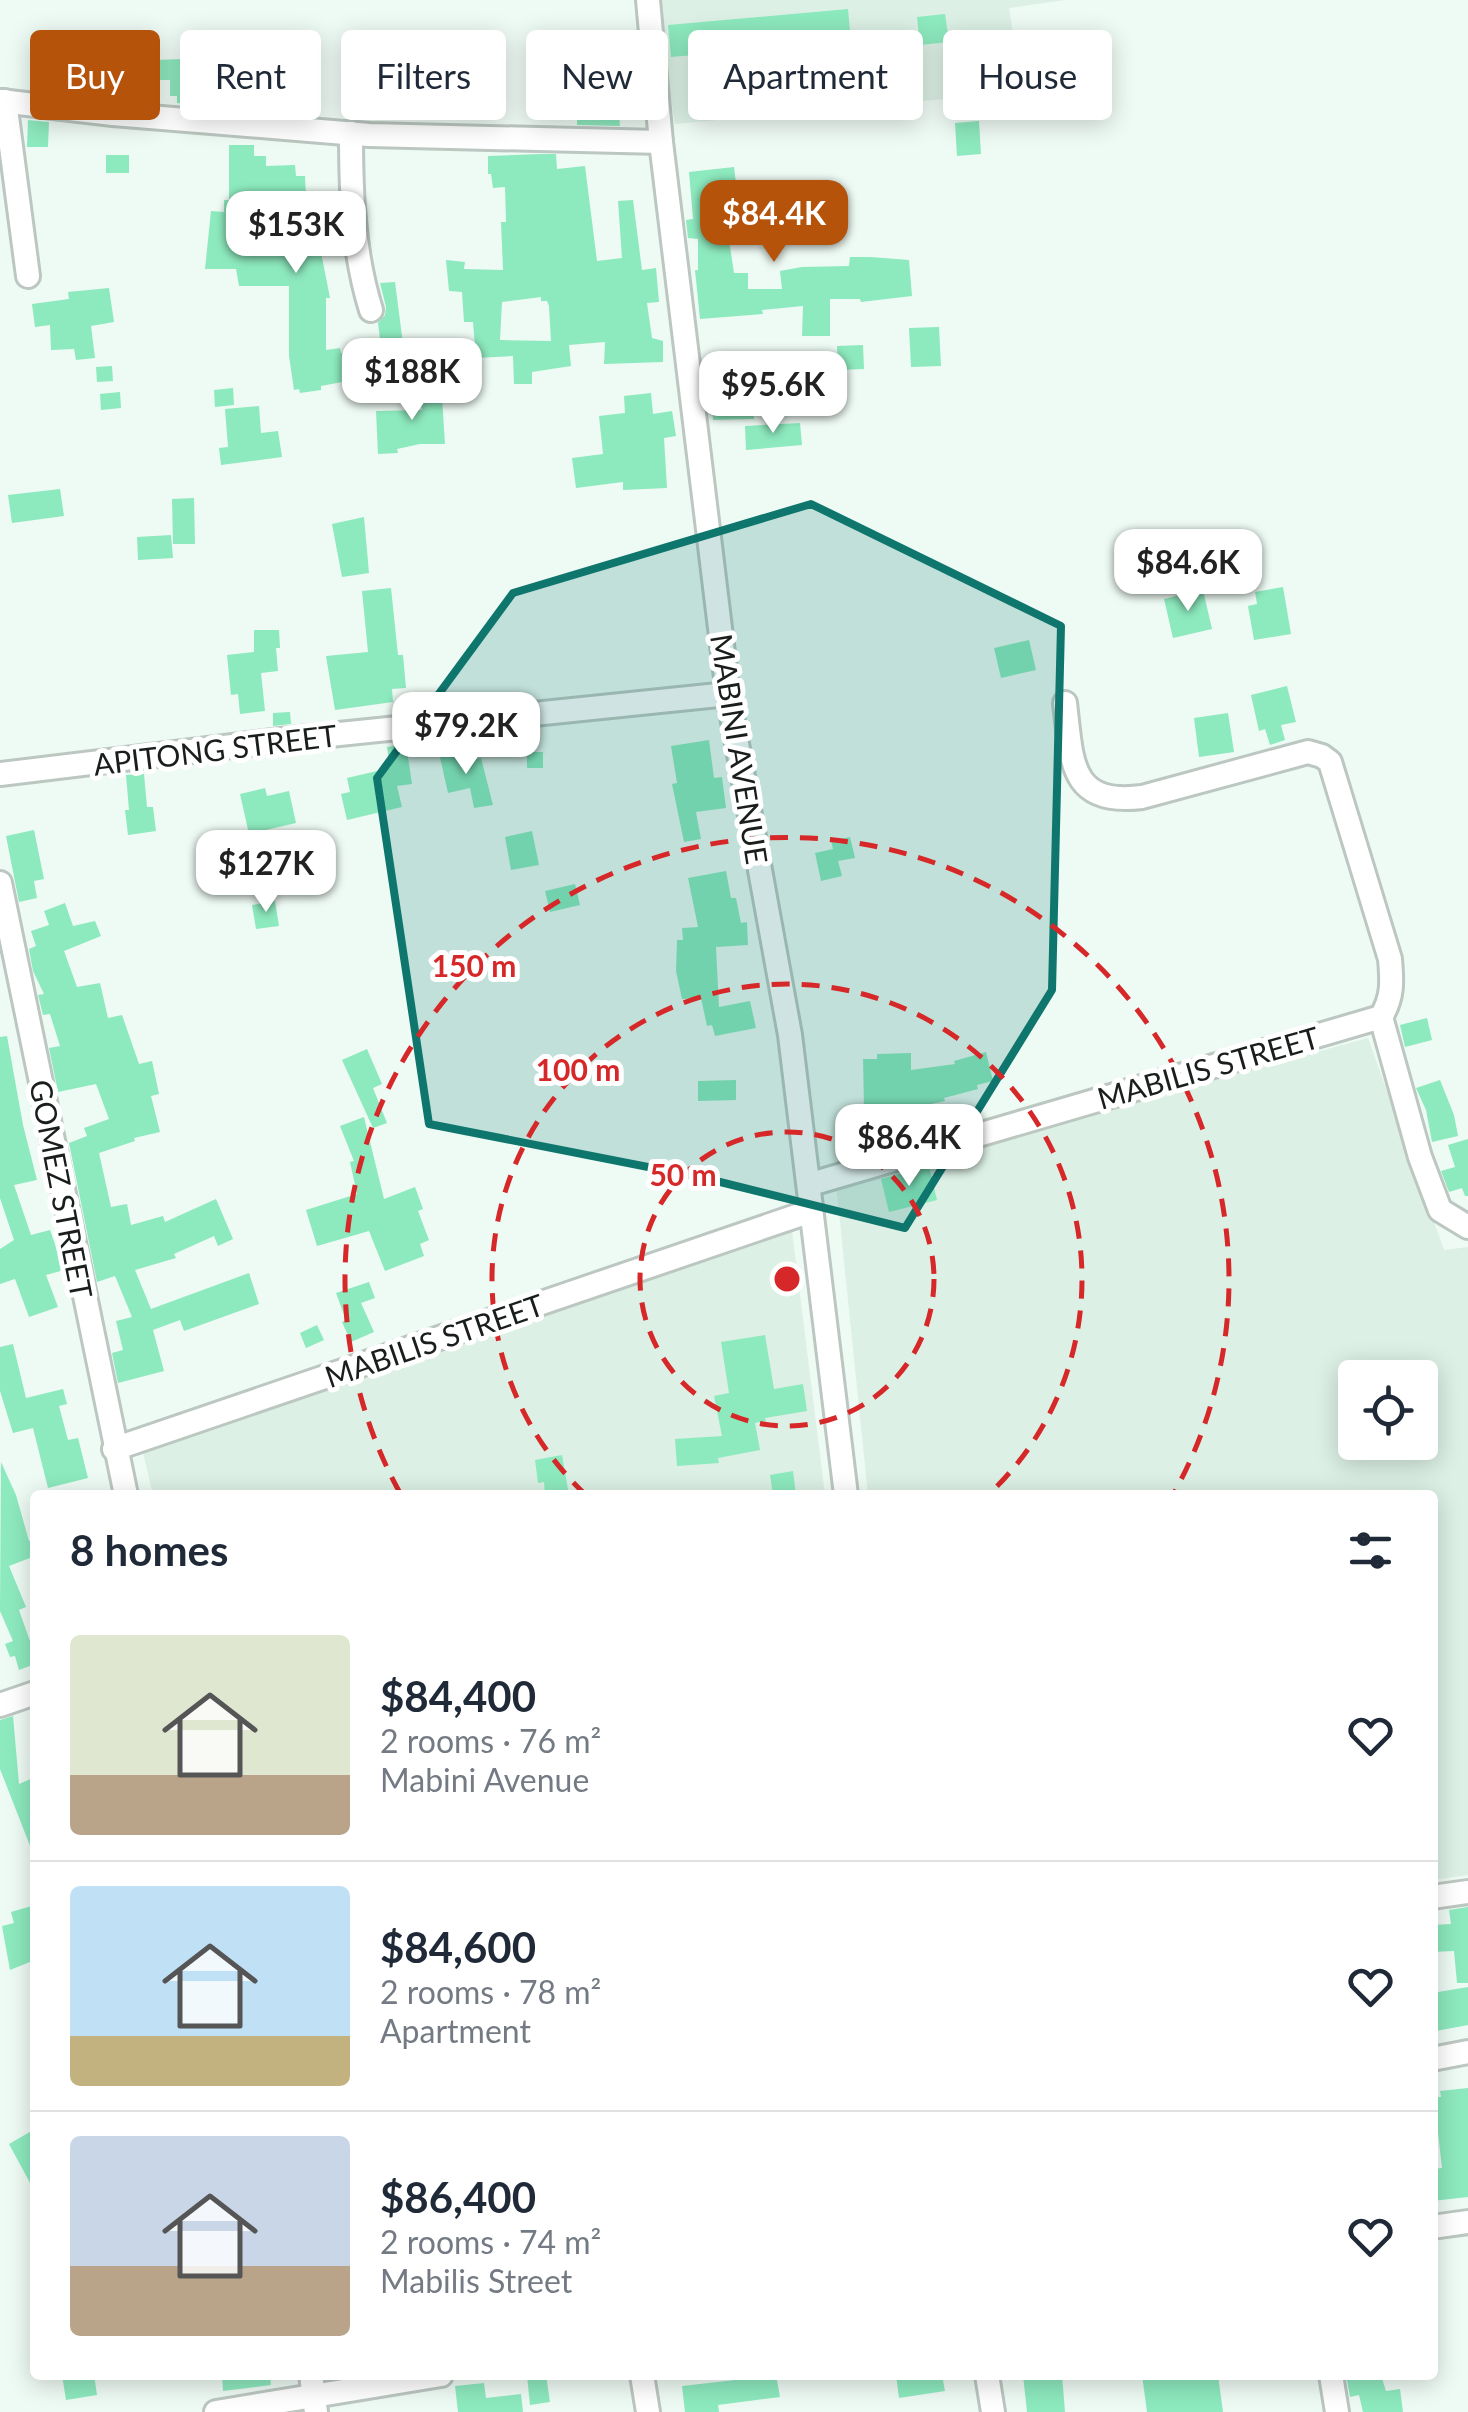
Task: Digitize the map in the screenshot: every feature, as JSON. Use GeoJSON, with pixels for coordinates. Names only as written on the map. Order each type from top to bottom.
{"type":"FeatureCollection","features":[{"type":"Feature","properties":{"kind":"street","name":"MABINI AVENUE"},"geometry":{"type":"LineString","coordinates":[[648,0],[661,142],[728,694],[790,1036],[845,1490]]}},
{"type":"Feature","properties":{"kind":"street"},"geometry":{"type":"LineString","coordinates":[[28,276],[3,101],[350,133],[661,142]]}},
{"type":"Feature","properties":{"kind":"street"},"geometry":{"type":"LineString","coordinates":[[350,133],[351,209],[371,310]]}},
{"type":"Feature","properties":{"kind":"street","name":"APITONG STREET"},"geometry":{"type":"LineString","coordinates":[[0,774],[281,740],[728,694]]}},
{"type":"Feature","properties":{"kind":"street"},"geometry":{"type":"LineString","coordinates":[[1065,703],[1071,757],[1082,785],[1094,794],[1116,801],[1142,798],[1308,752],[1330,762],[1390,959],[1390,1002],[1381,1017],[1420,1157],[1440,1210],[1468,1227]]}},
{"type":"Feature","properties":{"kind":"street","name":"GOMEZ STREET"},"geometry":{"type":"LineString","coordinates":[[0,884],[125,1490]]}},
{"type":"Feature","properties":{"kind":"street","name":"MABILIS STREET"},"geometry":{"type":"LineString","coordinates":[[810,1184],[1381,1017]]}},
{"type":"Feature","properties":{"kind":"street","name":"MABILIS STREET"},"geometry":{"type":"LineString","coordinates":[[114,1449],[810,1211]]}},
{"type":"Feature","properties":{"kind":"street"},"geometry":{"type":"LineString","coordinates":[[0,1705],[30,1695]]}},
{"type":"Feature","properties":{"kind":"street"},"geometry":{"type":"LineString","coordinates":[[1438,1896],[1468,1892]]}},
{"type":"Feature","properties":{"kind":"street"},"geometry":{"type":"LineString","coordinates":[[1438,2058],[1468,2052]]}},
{"type":"Feature","properties":{"kind":"street"},"geometry":{"type":"LineString","coordinates":[[1438,2227],[1468,2222]]}},
{"type":"Feature","properties":{"kind":"street"},"geometry":{"type":"LineString","coordinates":[[216,2412],[408,2380]]}},
{"type":"Feature","properties":{"kind":"street"},"geometry":{"type":"LineString","coordinates":[[643,2380],[648,2412]]}},
{"type":"Feature","properties":{"kind":"street"},"geometry":{"type":"LineString","coordinates":[[988,2380],[993,2412]]}},
{"type":"Feature","properties":{"kind":"street"},"geometry":{"type":"LineString","coordinates":[[1332,2380],[1337,2412]]}},
{"type":"Feature","properties":{"kind":"highlighted area"},"geometry":{"type":"Polygon","coordinates":[[[811,504],[1061,626],[1052,990],[905,1228],[704,1178],[429,1124],[377,778],[513,593],[811,504]]]}},
{"type":"Feature","properties":{"kind":"shaded area"},"geometry":{"type":"Polygon","coordinates":[[[656,0],[1065,0],[1009,8],[1012,30],[943,30],[943,99],[923,101],[923,30],[688,30],[688,120],[718,120],[675,124],[668,78],[668,30],[661,30],[656,0]]]}},
{"type":"Feature","properties":{"kind":"shaded area"},"geometry":{"type":"Polygon","coordinates":[[[1368,1038],[1444,1250],[1468,1247],[1468,1875],[1438,1879],[1438,1490],[867,1490],[836,1183],[1368,1038]]]}},
{"type":"Feature","properties":{"kind":"shaded area"},"geometry":{"type":"Polygon","coordinates":[[[792,1231],[824,1490],[152,1490],[142,1448],[792,1231]]]}},
{"type":"Feature","properties":{"kind":"building"},"geometry":{"type":"Polygon","coordinates":[[[848,9],[850,30],[688,30],[688,56],[671,57],[668,25],[848,9]]]}},
{"type":"Feature","properties":{"kind":"building"},"geometry":{"type":"Polygon","coordinates":[[[945,14],[947,30],[943,30],[943,43],[923,45],[923,30],[918,30],[917,17],[945,14]]]}},
{"type":"Feature","properties":{"kind":"building"},"geometry":{"type":"Polygon","coordinates":[[[180,59],[180,103],[177,96],[170,96],[170,80],[160,80],[160,60],[180,59]]]}},
{"type":"Feature","properties":{"kind":"building"},"geometry":{"type":"Polygon","coordinates":[[[28,120],[49,122],[48,147],[27,147],[28,120]]]}},
{"type":"Feature","properties":{"kind":"building"},"geometry":{"type":"Polygon","coordinates":[[[577,120],[620,120],[620,126],[577,125],[577,120]]]}},
{"type":"Feature","properties":{"kind":"building"},"geometry":{"type":"Polygon","coordinates":[[[979,121],[981,154],[957,156],[955,123],[979,121]]]}},
{"type":"Feature","properties":{"kind":"building"},"geometry":{"type":"Polygon","coordinates":[[[229,145],[254,145],[254,156],[266,156],[266,166],[295,165],[296,176],[305,176],[306,196],[266,198],[269,249],[302,250],[301,235],[313,235],[311,214],[326,213],[331,246],[320,247],[330,298],[326,298],[326,350],[340,348],[341,353],[381,347],[378,323],[386,307],[380,283],[395,282],[403,344],[412,375],[369,382],[369,377],[300,393],[299,389],[294,390],[289,356],[289,286],[239,286],[236,269],[205,269],[211,211],[224,212],[224,200],[229,200],[229,145]]]}},
{"type":"Feature","properties":{"kind":"building"},"geometry":{"type":"Polygon","coordinates":[[[556,154],[557,169],[585,166],[597,261],[622,258],[618,201],[633,200],[642,270],[656,268],[659,302],[647,303],[652,338],[663,341],[663,362],[604,364],[605,342],[569,345],[571,366],[532,372],[532,384],[514,384],[513,356],[476,358],[473,322],[464,322],[462,292],[449,291],[446,260],[465,262],[464,269],[503,270],[501,222],[506,222],[505,187],[493,188],[488,156],[556,154]],[[541,297],[502,302],[500,340],[551,341],[549,306],[547,301],[541,301],[541,297]]]}},
{"type":"Feature","properties":{"kind":"building"},"geometry":{"type":"Polygon","coordinates":[[[106,155],[129,155],[129,173],[106,173],[106,155]]]}},
{"type":"Feature","properties":{"kind":"building"},"geometry":{"type":"Polygon","coordinates":[[[734,167],[741,223],[757,221],[759,236],[729,240],[734,273],[748,273],[748,289],[782,289],[780,271],[849,266],[850,257],[870,257],[909,260],[912,296],[861,302],[830,299],[830,336],[802,336],[803,306],[700,319],[695,270],[698,239],[688,238],[686,220],[693,219],[689,172],[734,167]]]}},
{"type":"Feature","properties":{"kind":"building"},"geometry":{"type":"Polygon","coordinates":[[[109,288],[114,322],[91,326],[95,358],[76,360],[74,349],[51,350],[50,325],[35,327],[32,304],[69,299],[68,292],[109,288]]]}},
{"type":"Feature","properties":{"kind":"building"},"geometry":{"type":"Polygon","coordinates":[[[939,327],[941,366],[911,367],[909,328],[939,327]]]}},
{"type":"Feature","properties":{"kind":"building"},"geometry":{"type":"Polygon","coordinates":[[[863,345],[864,369],[838,370],[837,346],[863,345]]]}},
{"type":"Feature","properties":{"kind":"building"},"geometry":{"type":"Polygon","coordinates":[[[755,352],[756,361],[791,356],[794,377],[752,384],[754,419],[713,420],[710,356],[755,352]]]}},
{"type":"Feature","properties":{"kind":"building"},"geometry":{"type":"Polygon","coordinates":[[[112,366],[113,381],[97,382],[96,367],[112,366]]]}},
{"type":"Feature","properties":{"kind":"building"},"geometry":{"type":"Polygon","coordinates":[[[431,378],[435,398],[442,398],[445,444],[420,444],[397,449],[398,453],[378,454],[376,411],[422,410],[416,381],[431,378]]]}},
{"type":"Feature","properties":{"kind":"building"},"geometry":{"type":"Polygon","coordinates":[[[233,388],[234,405],[215,407],[214,390],[233,388]]]}},
{"type":"Feature","properties":{"kind":"building"},"geometry":{"type":"Polygon","coordinates":[[[120,392],[121,408],[101,410],[100,394],[120,392]]]}},
{"type":"Feature","properties":{"kind":"building"},"geometry":{"type":"Polygon","coordinates":[[[651,393],[653,414],[672,411],[676,436],[664,438],[667,488],[623,490],[623,482],[576,488],[572,458],[603,454],[599,416],[625,413],[624,396],[651,393]]]}},
{"type":"Feature","properties":{"kind":"building"},"geometry":{"type":"Polygon","coordinates":[[[259,406],[261,433],[278,431],[282,457],[221,465],[219,448],[228,447],[225,409],[259,406]]]}},
{"type":"Feature","properties":{"kind":"building"},"geometry":{"type":"Polygon","coordinates":[[[800,423],[802,445],[746,450],[745,426],[800,423]]]}},
{"type":"Feature","properties":{"kind":"building"},"geometry":{"type":"Polygon","coordinates":[[[60,489],[64,516],[12,523],[8,495],[60,489]]]}},
{"type":"Feature","properties":{"kind":"building"},"geometry":{"type":"Polygon","coordinates":[[[194,498],[195,544],[173,544],[172,499],[194,498]]]}},
{"type":"Feature","properties":{"kind":"building"},"geometry":{"type":"Polygon","coordinates":[[[364,517],[369,573],[342,577],[332,524],[364,517]]]}},
{"type":"Feature","properties":{"kind":"building"},"geometry":{"type":"Polygon","coordinates":[[[171,535],[173,558],[138,560],[137,537],[171,535]]]}},
{"type":"Feature","properties":{"kind":"building"},"geometry":{"type":"Polygon","coordinates":[[[1283,587],[1291,634],[1254,640],[1248,606],[1257,604],[1255,592],[1283,587]]]}},
{"type":"Feature","properties":{"kind":"building"},"geometry":{"type":"Polygon","coordinates":[[[391,588],[398,655],[403,655],[406,688],[392,689],[393,702],[335,710],[326,656],[368,652],[362,591],[391,588]]]}},
{"type":"Feature","properties":{"kind":"building"},"geometry":{"type":"Polygon","coordinates":[[[1203,590],[1212,629],[1173,638],[1164,599],[1203,590]]]}},
{"type":"Feature","properties":{"kind":"building"},"geometry":{"type":"Polygon","coordinates":[[[254,630],[279,630],[278,671],[261,673],[265,711],[240,714],[238,694],[231,695],[227,655],[254,652],[254,630]]]}},
{"type":"Feature","properties":{"kind":"building"},"geometry":{"type":"Polygon","coordinates":[[[1029,640],[1036,670],[1001,678],[994,648],[1029,640]]]}},
{"type":"Feature","properties":{"kind":"building"},"geometry":{"type":"Polygon","coordinates":[[[1287,686],[1296,722],[1281,725],[1285,740],[1270,745],[1265,729],[1259,731],[1251,695],[1287,686]]]}},
{"type":"Feature","properties":{"kind":"building"},"geometry":{"type":"Polygon","coordinates":[[[290,712],[291,724],[273,726],[273,713],[290,712]]]}},
{"type":"Feature","properties":{"kind":"building"},"geometry":{"type":"Polygon","coordinates":[[[1228,713],[1234,752],[1199,757],[1194,718],[1228,713]]]}},
{"type":"Feature","properties":{"kind":"building"},"geometry":{"type":"Polygon","coordinates":[[[709,740],[714,778],[722,777],[726,808],[696,812],[701,839],[684,842],[672,784],[677,783],[671,746],[709,740]]]}},
{"type":"Feature","properties":{"kind":"building"},"geometry":{"type":"Polygon","coordinates":[[[406,744],[412,784],[397,786],[402,807],[347,820],[341,794],[350,792],[347,778],[390,768],[387,747],[406,744]]]}},
{"type":"Feature","properties":{"kind":"building"},"geometry":{"type":"Polygon","coordinates":[[[460,748],[463,762],[481,758],[493,805],[474,808],[470,788],[448,793],[439,753],[460,748]]]}},
{"type":"Feature","properties":{"kind":"building"},"geometry":{"type":"Polygon","coordinates":[[[527,752],[543,752],[543,768],[527,768],[527,752]]]}},
{"type":"Feature","properties":{"kind":"building"},"geometry":{"type":"Polygon","coordinates":[[[144,774],[147,807],[153,807],[156,831],[128,835],[126,775],[144,774]]]}},
{"type":"Feature","properties":{"kind":"building"},"geometry":{"type":"Polygon","coordinates":[[[265,788],[267,796],[289,791],[296,823],[249,834],[240,794],[265,788]]]}},
{"type":"Feature","properties":{"kind":"building"},"geometry":{"type":"Polygon","coordinates":[[[34,830],[44,879],[34,881],[37,898],[19,902],[6,836],[34,830]]]}},
{"type":"Feature","properties":{"kind":"building"},"geometry":{"type":"Polygon","coordinates":[[[532,831],[539,865],[511,870],[505,837],[532,831]]]}},
{"type":"Feature","properties":{"kind":"building"},"geometry":{"type":"Polygon","coordinates":[[[850,837],[855,858],[838,861],[842,876],[821,881],[815,853],[833,849],[831,841],[850,837]]]}},
{"type":"Feature","properties":{"kind":"building"},"geometry":{"type":"Polygon","coordinates":[[[299,853],[301,877],[280,879],[278,855],[299,853]]]}},
{"type":"Feature","properties":{"kind":"building"},"geometry":{"type":"Polygon","coordinates":[[[726,871],[741,923],[747,922],[748,945],[716,947],[719,1007],[750,1001],[756,1028],[715,1036],[712,1025],[707,1026],[701,998],[682,999],[676,971],[677,940],[683,940],[682,928],[698,927],[688,878],[726,871]]]}},
{"type":"Feature","properties":{"kind":"building"},"geometry":{"type":"Polygon","coordinates":[[[575,884],[580,905],[550,912],[545,891],[575,884]]]}},
{"type":"Feature","properties":{"kind":"building"},"geometry":{"type":"Polygon","coordinates":[[[275,901],[279,926],[256,929],[252,905],[275,901]]]}},
{"type":"Feature","properties":{"kind":"building"},"geometry":{"type":"Polygon","coordinates":[[[65,903],[73,926],[95,921],[101,936],[64,951],[77,987],[100,983],[108,1018],[122,1015],[139,1064],[152,1061],[159,1094],[151,1096],[160,1132],[99,1153],[111,1207],[127,1204],[131,1225],[163,1216],[165,1222],[216,1199],[233,1239],[218,1246],[214,1236],[174,1254],[176,1258],[135,1270],[151,1309],[249,1273],[259,1304],[184,1331],[180,1320],[153,1330],[164,1371],[118,1383],[112,1353],[123,1350],[116,1321],[132,1317],[115,1276],[97,1282],[69,1143],[87,1136],[84,1128],[109,1119],[96,1084],[58,1092],[49,1048],[60,1046],[50,1014],[43,1015],[38,995],[44,994],[33,971],[29,949],[36,946],[31,931],[49,925],[44,911],[65,903]]]}},
{"type":"Feature","properties":{"kind":"building"},"geometry":{"type":"Polygon","coordinates":[[[1427,1018],[1432,1040],[1405,1047],[1400,1025],[1427,1018]]]}},
{"type":"Feature","properties":{"kind":"building"},"geometry":{"type":"Polygon","coordinates":[[[7,1036],[37,1180],[14,1185],[31,1235],[50,1230],[64,1270],[46,1275],[58,1307],[29,1317],[15,1279],[0,1284],[0,1249],[14,1240],[0,1198],[0,1037],[7,1036]]]}},
{"type":"Feature","properties":{"kind":"building"},"geometry":{"type":"Polygon","coordinates":[[[367,1049],[382,1084],[373,1088],[387,1123],[373,1128],[342,1060],[367,1049]]]}},
{"type":"Feature","properties":{"kind":"building"},"geometry":{"type":"Polygon","coordinates":[[[986,1052],[993,1081],[977,1085],[978,1089],[912,1108],[864,1109],[863,1059],[877,1059],[877,1054],[911,1053],[911,1070],[955,1064],[954,1061],[986,1052]]]}},
{"type":"Feature","properties":{"kind":"building"},"geometry":{"type":"Polygon","coordinates":[[[736,1080],[736,1100],[698,1101],[698,1081],[736,1080]]]}},
{"type":"Feature","properties":{"kind":"building"},"geometry":{"type":"Polygon","coordinates":[[[1440,1080],[1458,1136],[1432,1142],[1426,1110],[1416,1088],[1440,1080]]]}},
{"type":"Feature","properties":{"kind":"building"},"geometry":{"type":"Polygon","coordinates":[[[364,1117],[384,1199],[415,1187],[423,1209],[418,1211],[429,1240],[420,1244],[424,1256],[385,1271],[369,1231],[317,1246],[306,1210],[357,1194],[350,1162],[354,1161],[340,1126],[364,1117]]]}},
{"type":"Feature","properties":{"kind":"building"},"geometry":{"type":"Polygon","coordinates":[[[1468,1139],[1465,1196],[1462,1188],[1449,1192],[1441,1171],[1455,1167],[1448,1145],[1468,1139]]]}},
{"type":"Feature","properties":{"kind":"building"},"geometry":{"type":"Polygon","coordinates":[[[929,1166],[937,1200],[889,1212],[881,1179],[929,1166]]]}},
{"type":"Feature","properties":{"kind":"building"},"geometry":{"type":"Polygon","coordinates":[[[369,1282],[375,1298],[361,1303],[374,1332],[351,1342],[336,1293],[369,1282]]]}},
{"type":"Feature","properties":{"kind":"building"},"geometry":{"type":"Polygon","coordinates":[[[317,1325],[324,1340],[306,1348],[300,1333],[317,1325]]]}},
{"type":"Feature","properties":{"kind":"building"},"geometry":{"type":"Polygon","coordinates":[[[765,1335],[774,1389],[803,1384],[807,1411],[755,1423],[760,1450],[718,1458],[719,1463],[677,1466],[675,1439],[722,1436],[714,1396],[729,1393],[721,1342],[765,1335]]]}},
{"type":"Feature","properties":{"kind":"building"},"geometry":{"type":"Polygon","coordinates":[[[13,1344],[26,1398],[63,1389],[67,1404],[59,1406],[68,1440],[78,1438],[88,1478],[48,1488],[33,1428],[13,1433],[0,1391],[0,1347],[13,1344]]]}},
{"type":"Feature","properties":{"kind":"building"},"geometry":{"type":"Polygon","coordinates":[[[562,1455],[568,1490],[545,1490],[544,1482],[538,1483],[535,1460],[562,1455]]]}},
{"type":"Feature","properties":{"kind":"building"},"geometry":{"type":"Polygon","coordinates":[[[1,1462],[30,1541],[30,1558],[9,1566],[26,1607],[19,1610],[30,1641],[30,1666],[19,1670],[15,1656],[10,1657],[5,1644],[13,1641],[0,1611],[1,1462]]]}},
{"type":"Feature","properties":{"kind":"building"},"geometry":{"type":"Polygon","coordinates":[[[793,1471],[795,1490],[772,1490],[770,1475],[793,1471]]]}},
{"type":"Feature","properties":{"kind":"building"},"geometry":{"type":"Polygon","coordinates":[[[13,1716],[19,1784],[30,1779],[30,1846],[0,1769],[0,1720],[13,1716]]]}},
{"type":"Feature","properties":{"kind":"building"},"geometry":{"type":"Polygon","coordinates":[[[30,1906],[30,1962],[10,1970],[2,1926],[14,1923],[11,1912],[30,1906]]]}},
{"type":"Feature","properties":{"kind":"building"},"geometry":{"type":"Polygon","coordinates":[[[1468,1907],[1468,1983],[1457,1983],[1454,1951],[1438,1952],[1438,1925],[1451,1924],[1449,1910],[1468,1907]]]}},
{"type":"Feature","properties":{"kind":"building"},"geometry":{"type":"Polygon","coordinates":[[[1468,1987],[1468,2025],[1438,2031],[1438,1992],[1468,1987]]]}},
{"type":"Feature","properties":{"kind":"building"},"geometry":{"type":"Polygon","coordinates":[[[1468,2088],[1468,2197],[1438,2200],[1438,2168],[1442,2168],[1438,2133],[1440,2091],[1468,2088]]]}},
{"type":"Feature","properties":{"kind":"building"},"geometry":{"type":"Polygon","coordinates":[[[30,2132],[30,2183],[9,2144],[30,2132]]]}},
{"type":"Feature","properties":{"kind":"building"},"geometry":{"type":"Polygon","coordinates":[[[63,2380],[95,2380],[97,2395],[66,2400],[63,2380]]]}},
{"type":"Feature","properties":{"kind":"building"},"geometry":{"type":"Polygon","coordinates":[[[222,2380],[270,2380],[271,2385],[223,2391],[222,2380]]]}},
{"type":"Feature","properties":{"kind":"building"},"geometry":{"type":"Polygon","coordinates":[[[527,2380],[547,2380],[550,2402],[530,2405],[527,2380]]]}},
{"type":"Feature","properties":{"kind":"building"},"geometry":{"type":"Polygon","coordinates":[[[777,2380],[780,2397],[718,2405],[719,2412],[685,2412],[682,2386],[777,2380]]]}},
{"type":"Feature","properties":{"kind":"building"},"geometry":{"type":"Polygon","coordinates":[[[897,2380],[943,2380],[945,2391],[899,2398],[897,2380]]]}},
{"type":"Feature","properties":{"kind":"building"},"geometry":{"type":"Polygon","coordinates":[[[1024,2380],[1062,2380],[1065,2412],[1027,2412],[1024,2380]]]}},
{"type":"Feature","properties":{"kind":"building"},"geometry":{"type":"Polygon","coordinates":[[[1143,2380],[1219,2380],[1223,2412],[1147,2412],[1143,2380]]]}},
{"type":"Feature","properties":{"kind":"building"},"geometry":{"type":"Polygon","coordinates":[[[1347,2380],[1383,2380],[1386,2391],[1400,2389],[1403,2412],[1363,2412],[1359,2395],[1350,2397],[1347,2380]]]}},
{"type":"Feature","properties":{"kind":"building"},"geometry":{"type":"Polygon","coordinates":[[[484,2383],[486,2398],[521,2394],[523,2412],[458,2412],[455,2386],[484,2383]]]}}]}
